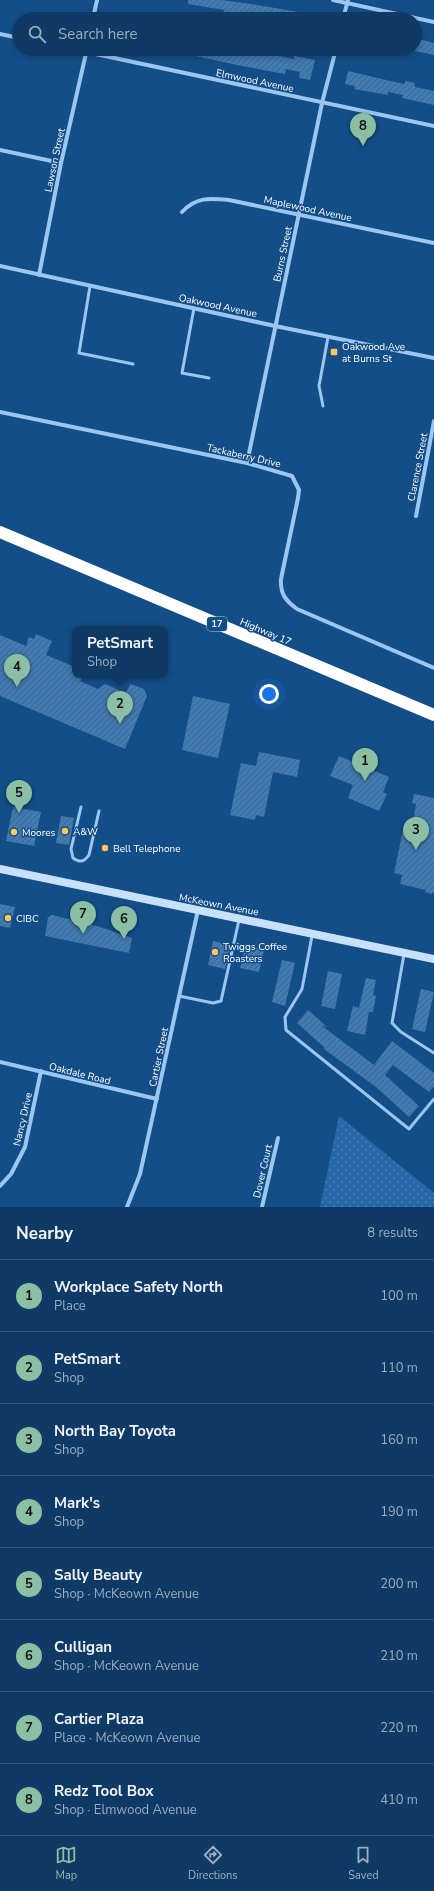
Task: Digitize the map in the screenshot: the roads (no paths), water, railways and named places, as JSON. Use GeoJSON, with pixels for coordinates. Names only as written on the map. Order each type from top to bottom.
{"type":"FeatureCollection","features":[{"type":"Feature","properties":{"kind":"highway","name":"Highway 17"},"geometry":{"type":"LineString","coordinates":[[0,532],[434,715]]}},
{"type":"Feature","properties":{"kind":"street"},"geometry":{"type":"LineString","coordinates":[[94,12],[97,0]]}},
{"type":"Feature","properties":{"kind":"street"},"geometry":{"type":"LineString","coordinates":[[333,0],[391,12]]}},
{"type":"Feature","properties":{"kind":"street"},"geometry":{"type":"LineString","coordinates":[[345,12],[348,2]]}},
{"type":"Feature","properties":{"kind":"street"},"geometry":{"type":"LineString","coordinates":[[422,19],[434,22]]}},
{"type":"Feature","properties":{"kind":"street"},"geometry":{"type":"LineString","coordinates":[[0,34],[12,37]]}},
{"type":"Feature","properties":{"kind":"street","name":"Lawson Street"},"geometry":{"type":"LineString","coordinates":[[39,275],[61,163],[85,56]]}},
{"type":"Feature","properties":{"kind":"street","name":"Elmwood Avenue"},"geometry":{"type":"LineString","coordinates":[[113,56],[322,103],[434,126]]}},
{"type":"Feature","properties":{"kind":"street","name":"Burns Street"},"geometry":{"type":"LineString","coordinates":[[246,463],[322,103],[334,56]]}},
{"type":"Feature","properties":{"kind":"street"},"geometry":{"type":"LineString","coordinates":[[0,150],[61,163]]}},
{"type":"Feature","properties":{"kind":"street","name":"Maplewood Avenue"},"geometry":{"type":"LineString","coordinates":[[182,212],[190,204],[204,199],[214,198],[434,243]]}},
{"type":"Feature","properties":{"kind":"street","name":"Oakwood Avenue"},"geometry":{"type":"LineString","coordinates":[[0,266],[275,326],[434,358]]}},
{"type":"Feature","properties":{"kind":"street","name":"Tackaberry Drive"},"geometry":{"type":"LineString","coordinates":[[0,412],[246,463],[292,476],[299,490],[281,579],[281,587],[286,600],[297,609],[434,668]]}},
{"type":"Feature","properties":{"kind":"street","name":"Clarence Street"},"geometry":{"type":"LineString","coordinates":[[416,516],[434,421]]}},
{"type":"Feature","properties":{"kind":"street","name":"McKeown Avenue"},"geometry":{"type":"LineString","coordinates":[[0,869],[434,959]]}},
{"type":"Feature","properties":{"kind":"street","name":"Cartier Street"},"geometry":{"type":"LineString","coordinates":[[127,1207],[140,1174],[198,910]]}},
{"type":"Feature","properties":{"kind":"street","name":"Oakdale Road"},"geometry":{"type":"LineString","coordinates":[[0,1062],[157,1099]]}},
{"type":"Feature","properties":{"kind":"street","name":"Nancy Drive"},"geometry":{"type":"LineString","coordinates":[[0,1186],[11,1174],[25,1147],[41,1071]]}},
{"type":"Feature","properties":{"kind":"street","name":"Dover Court"},"geometry":{"type":"LineString","coordinates":[[262,1207],[278,1138]]}},
{"type":"Feature","properties":{"kind":"lane"},"geometry":{"type":"LineString","coordinates":[[90,286],[78,353],[133,364]]}},
{"type":"Feature","properties":{"kind":"lane"},"geometry":{"type":"LineString","coordinates":[[194,308],[182,373],[209,378]]}},
{"type":"Feature","properties":{"kind":"lane"},"geometry":{"type":"LineString","coordinates":[[323,406],[319,386],[328,337]]}},
{"type":"Feature","properties":{"kind":"lane"},"geometry":{"type":"LineString","coordinates":[[80,807],[71,849],[73,858],[81,862],[86,860],[89,855],[99,811]]}},
{"type":"Feature","properties":{"kind":"lane"},"geometry":{"type":"LineString","coordinates":[[179,996],[213,1003],[221,1001],[239,918]]}},
{"type":"Feature","properties":{"kind":"lane"},"geometry":{"type":"LineString","coordinates":[[313,933],[302,988],[285,1017],[286,1030],[409,1129],[434,1099]]}},
{"type":"Feature","properties":{"kind":"lane"},"geometry":{"type":"LineString","coordinates":[[404,953],[392,1022],[401,1032],[434,1053]]}},
{"type":"Feature","properties":{"kind":"place","name":"Redz Tool Box"},"geometry":{"type":"Point","coordinates":[363,146]}},
{"type":"Feature","properties":{"kind":"place","name":"Oakwood Ave at Burns St"},"geometry":{"type":"Point","coordinates":[334,352]}},
{"type":"Feature","properties":{"kind":"place","name":"Mark's"},"geometry":{"type":"Point","coordinates":[17,687]}},
{"type":"Feature","properties":{"kind":"place","name":"PetSmart"},"geometry":{"type":"Point","coordinates":[120,724]}},
{"type":"Feature","properties":{"kind":"place","name":"Workplace Safety North"},"geometry":{"type":"Point","coordinates":[365,781]}},
{"type":"Feature","properties":{"kind":"place","name":"Sally Beauty"},"geometry":{"type":"Point","coordinates":[19,813]}},
{"type":"Feature","properties":{"kind":"place","name":"A&W"},"geometry":{"type":"Point","coordinates":[65,831]}},
{"type":"Feature","properties":{"kind":"place","name":"Moores"},"geometry":{"type":"Point","coordinates":[14,832]}},
{"type":"Feature","properties":{"kind":"place","name":"Bell Telephone"},"geometry":{"type":"Point","coordinates":[105,848]}},
{"type":"Feature","properties":{"kind":"place","name":"North Bay Toyota"},"geometry":{"type":"Point","coordinates":[416,850]}},
{"type":"Feature","properties":{"kind":"place","name":"CIBC"},"geometry":{"type":"Point","coordinates":[8,918]}},
{"type":"Feature","properties":{"kind":"place","name":"Cartier Plaza"},"geometry":{"type":"Point","coordinates":[83,934]}},
{"type":"Feature","properties":{"kind":"place","name":"Culligan"},"geometry":{"type":"Point","coordinates":[124,939]}},
{"type":"Feature","properties":{"kind":"place","name":"Twiggs Coffee Roasters"},"geometry":{"type":"Point","coordinates":[215,952]}}]}
